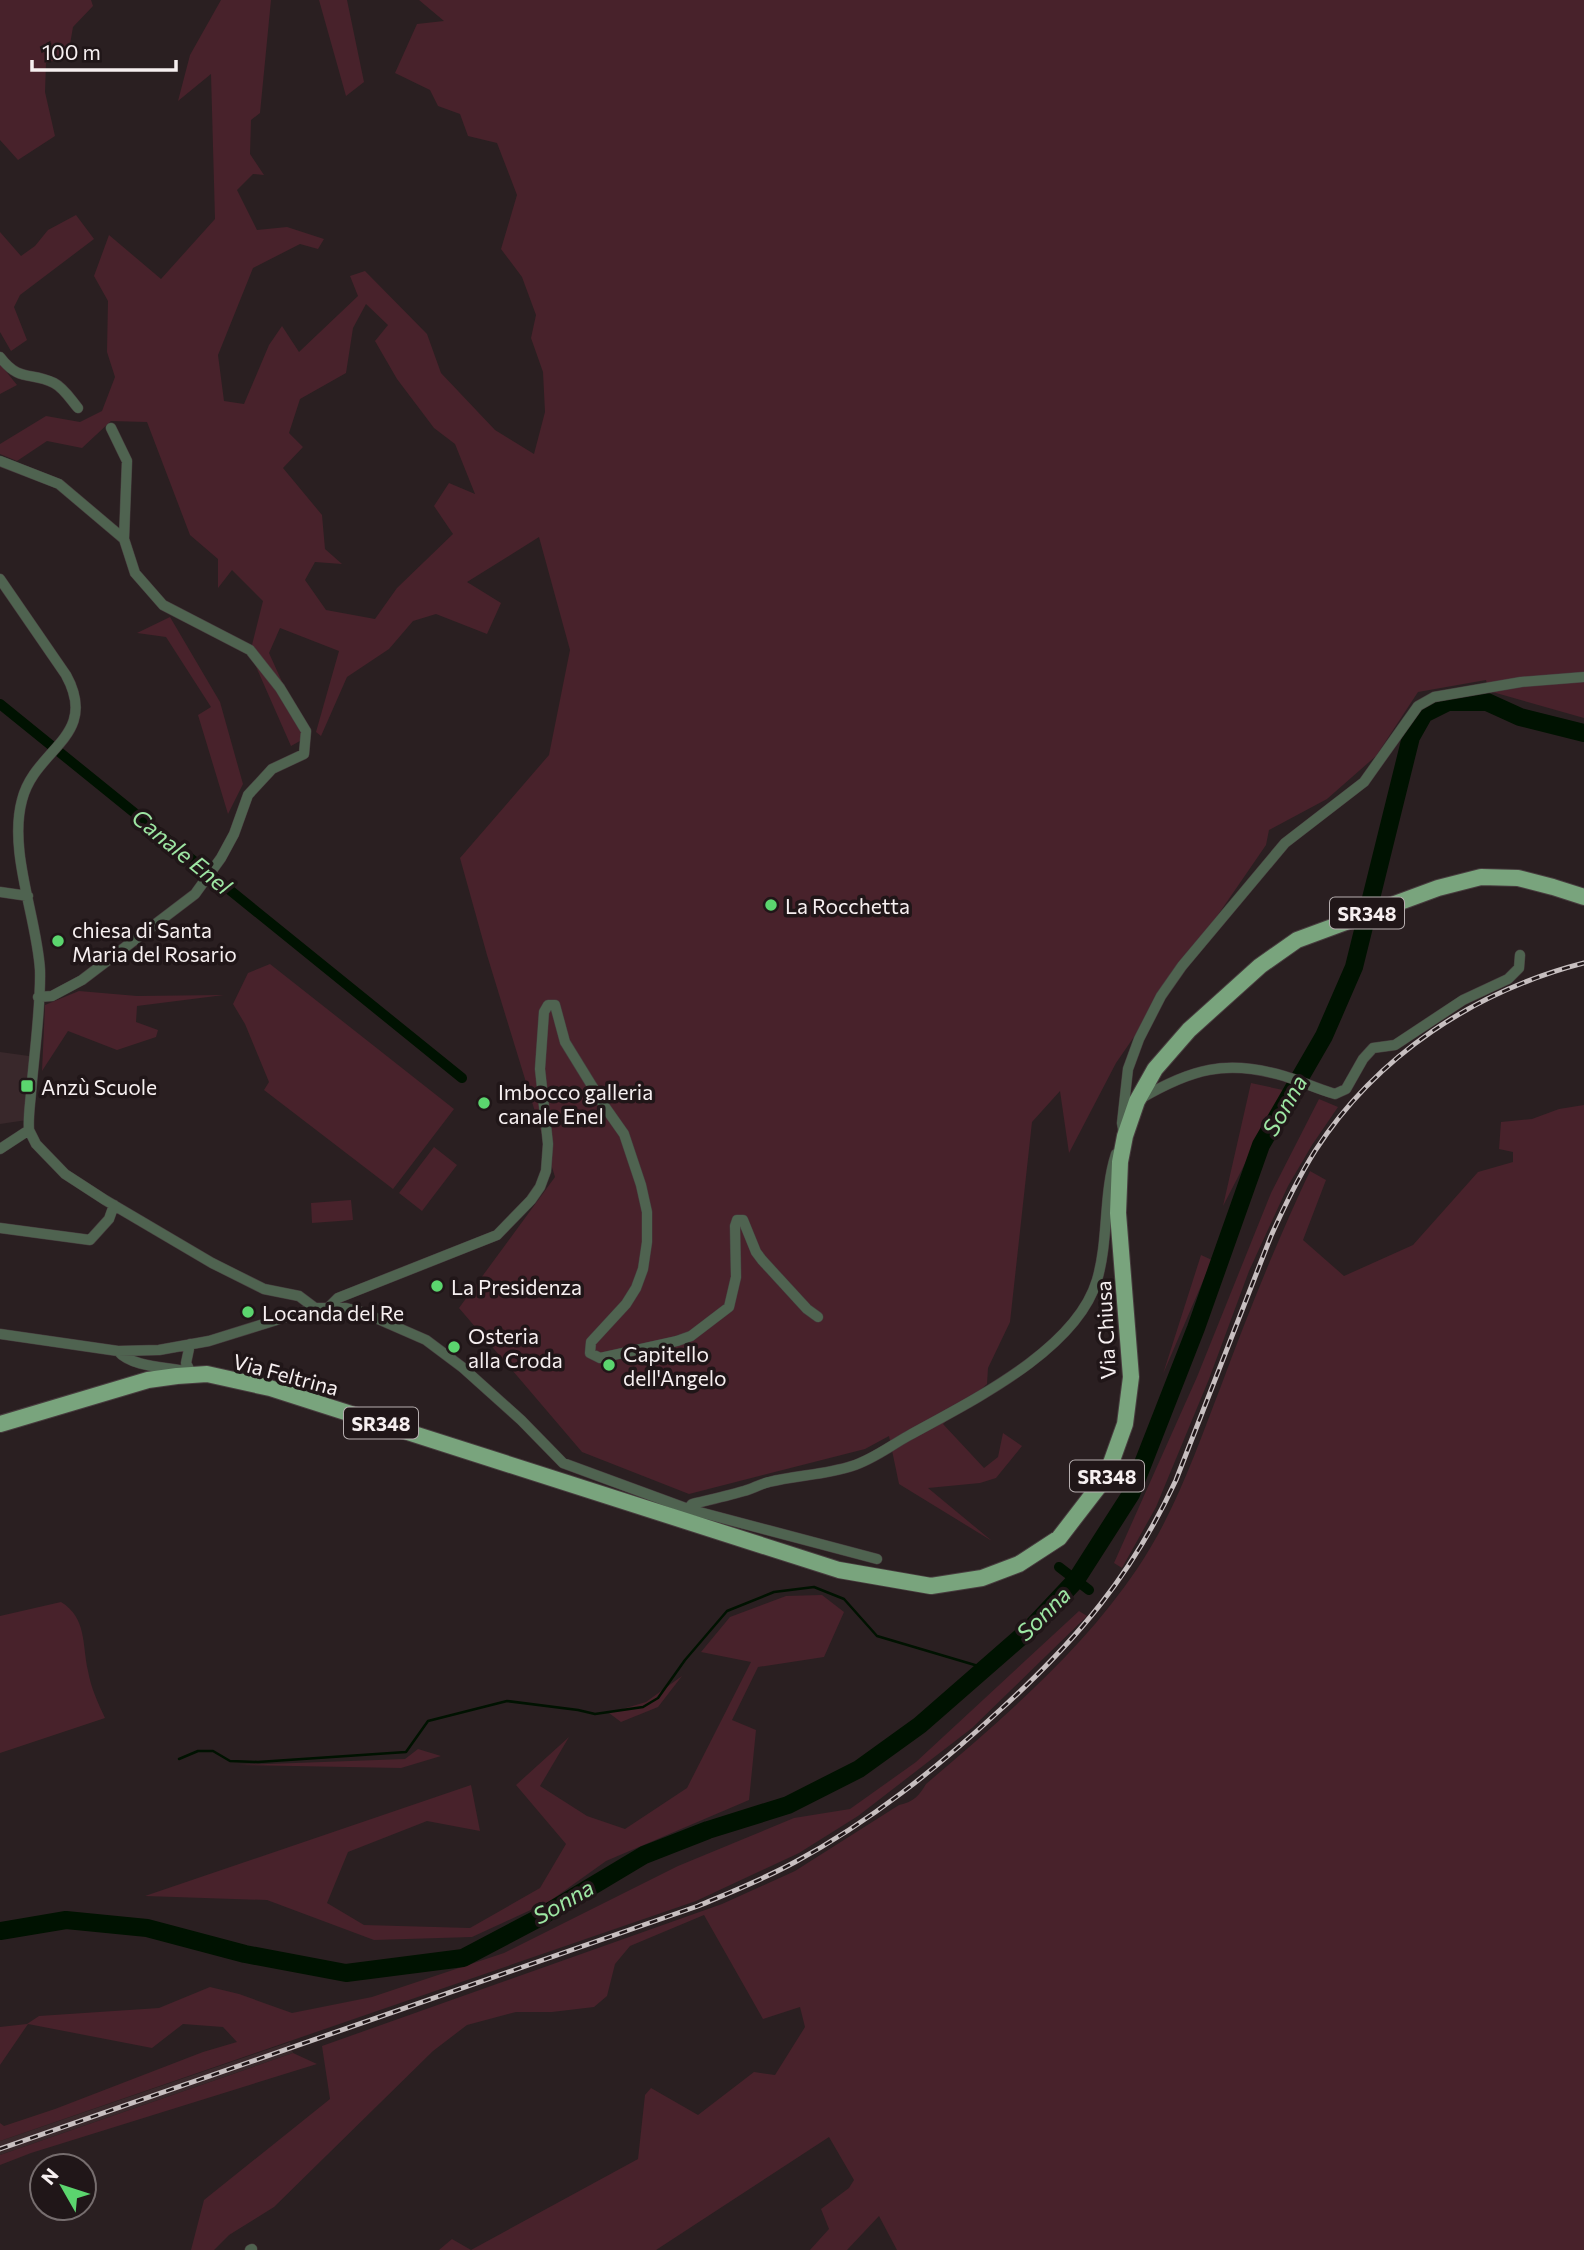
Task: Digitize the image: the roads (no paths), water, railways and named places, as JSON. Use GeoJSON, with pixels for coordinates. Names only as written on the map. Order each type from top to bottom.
{"type":"FeatureCollection","features":[{"type":"Feature","properties":{"kind":"main road","name":"Via Chiusa"},"geometry":{"type":"LineString","coordinates":[[554,1479],[839,1570],[893,1581],[931,1586],[982,1578],[1019,1564],[1059,1538],[1082,1512],[1106,1477],[1125,1424],[1131,1377],[1118,1213],[1120,1162],[1125,1136],[1137,1101],[1155,1069],[1189,1030],[1260,966],[1297,940],[1438,888],[1481,877],[1518,878],[1584,897]]}},
{"type":"Feature","properties":{"kind":"main road","name":"Via Feltrina"},"geometry":{"type":"LineString","coordinates":[[0,1424],[148,1380],[207,1374],[270,1388],[554,1479]]}},
{"type":"Feature","properties":{"kind":"street"},"geometry":{"type":"LineString","coordinates":[[0,357],[9,369],[59,385],[78,408]]}},
{"type":"Feature","properties":{"kind":"street"},"geometry":{"type":"LineString","coordinates":[[38,997],[52,996],[82,980],[195,894],[221,858],[234,834],[248,795],[272,769],[304,754],[306,731],[281,688],[250,650],[163,605],[135,573],[124,539],[127,461],[111,428]]}},
{"type":"Feature","properties":{"kind":"street"},"geometry":{"type":"LineString","coordinates":[[0,461],[58,484],[124,539]]}},
{"type":"Feature","properties":{"kind":"street"},"geometry":{"type":"LineString","coordinates":[[0,579],[66,675],[77,702],[77,714],[72,726],[29,784],[20,807],[19,848],[40,970],[29,1130],[36,1144],[65,1174],[114,1205],[212,1263],[264,1289],[299,1296],[315,1308]]}},
{"type":"Feature","properties":{"kind":"street"},"geometry":{"type":"LineString","coordinates":[[688,1509],[692,1504],[745,1491],[767,1482],[820,1475],[855,1465],[947,1416],[1025,1366],[1059,1339],[1087,1301],[1097,1280],[1108,1176],[1116,1151],[1125,1136],[1122,1123],[1128,1069],[1139,1039],[1161,996],[1182,966],[1285,843],[1364,782],[1418,706],[1434,697],[1458,692],[1521,682],[1584,677]]}},
{"type":"Feature","properties":{"kind":"street"},"geometry":{"type":"LineString","coordinates":[[0,892],[28,896]]}},
{"type":"Feature","properties":{"kind":"street"},"geometry":{"type":"LineString","coordinates":[[1137,1101],[1167,1083],[1202,1070],[1233,1067],[1264,1070],[1335,1094],[1346,1089],[1363,1059],[1373,1048],[1395,1045],[1463,1000],[1508,979],[1519,968],[1520,954]]}},
{"type":"Feature","properties":{"kind":"street"},"geometry":{"type":"LineString","coordinates":[[329,1307],[338,1298],[496,1235],[531,1200],[546,1171],[548,1144],[540,1069],[544,1012],[548,1004],[555,1005],[565,1042],[580,1069],[624,1133],[647,1212],[647,1242],[643,1269],[636,1288],[626,1304],[591,1342],[590,1353],[600,1358],[677,1341],[691,1336],[729,1307],[736,1277],[737,1220],[743,1220],[762,1260],[807,1309],[818,1317]]}},
{"type":"Feature","properties":{"kind":"street"},"geometry":{"type":"LineString","coordinates":[[0,1149],[29,1130]]}},
{"type":"Feature","properties":{"kind":"street"},"geometry":{"type":"LineString","coordinates":[[0,1228],[90,1240],[108,1219],[114,1205]]}},
{"type":"Feature","properties":{"kind":"street"},"geometry":{"type":"LineString","coordinates":[[118,1351],[159,1350],[209,1341],[315,1308],[329,1307],[362,1312],[426,1340],[521,1420],[564,1463],[688,1509],[877,1559]]}},
{"type":"Feature","properties":{"kind":"street","name":"Via Feltrina"},"geometry":{"type":"LineString","coordinates":[[0,1334],[118,1351],[124,1357],[138,1362],[207,1374]]}},
{"type":"Feature","properties":{"kind":"street"},"geometry":{"type":"LineString","coordinates":[[190,1344],[186,1363],[190,1371]]}},
{"type":"Feature","properties":{"kind":"waterway","name":"Sonna"},"geometry":{"type":"LineString","coordinates":[[0,1931],[66,1920],[147,1928],[245,1954],[346,1973],[463,1958],[537,1919],[644,1855],[708,1830],[788,1805],[859,1769],[920,1725],[1031,1628],[1076,1580],[1131,1494],[1196,1328],[1261,1145],[1324,1036],[1354,967],[1411,737],[1424,714],[1448,702],[1487,702],[1520,717],[1584,733]]}},
{"type":"Feature","properties":{"kind":"waterway","name":"Canale Enel"},"geometry":{"type":"LineString","coordinates":[[0,704],[462,1078]]}},
{"type":"Feature","properties":{"kind":"waterway","name":"Canale Enel"},"geometry":{"type":"LineString","coordinates":[[1059,1567],[1089,1590]]}},
{"type":"Feature","properties":{"kind":"waterway"},"geometry":{"type":"LineString","coordinates":[[179,1759],[198,1751],[213,1751],[230,1761],[258,1762],[406,1752],[428,1721],[507,1701],[595,1714],[643,1707],[658,1698],[685,1660],[727,1611],[774,1592],[814,1587],[844,1599],[877,1636],[985,1668]]}},
{"type":"Feature","properties":{"kind":"railway"},"geometry":{"type":"LineString","coordinates":[[0,2149],[698,1906],[795,1862],[877,1811],[976,1732],[1028,1684],[1078,1632],[1121,1576],[1141,1546],[1176,1480],[1271,1236],[1291,1193],[1315,1151],[1340,1117],[1368,1085],[1399,1057],[1467,1009],[1544,975],[1584,963]]}},
{"type":"Feature","properties":{"kind":"place","name":"La Rocchetta"},"geometry":{"type":"Point","coordinates":[771,905]}},
{"type":"Feature","properties":{"kind":"place","name":"chiesa di Santa Maria del Rosario"},"geometry":{"type":"Point","coordinates":[58,941]}},
{"type":"Feature","properties":{"kind":"place","name":"Anzù Scuole"},"geometry":{"type":"Point","coordinates":[27,1086]}},
{"type":"Feature","properties":{"kind":"place","name":"Imbocco galleria canale Enel"},"geometry":{"type":"Point","coordinates":[484,1103]}},
{"type":"Feature","properties":{"kind":"place","name":"La Presidenza"},"geometry":{"type":"Point","coordinates":[437,1286]}},
{"type":"Feature","properties":{"kind":"place","name":"Locanda del Re"},"geometry":{"type":"Point","coordinates":[248,1312]}},
{"type":"Feature","properties":{"kind":"place","name":"Osteria alla Croda"},"geometry":{"type":"Point","coordinates":[454,1347]}},
{"type":"Feature","properties":{"kind":"place","name":"Capitello dell'Angelo"},"geometry":{"type":"Point","coordinates":[609,1365]}}]}
